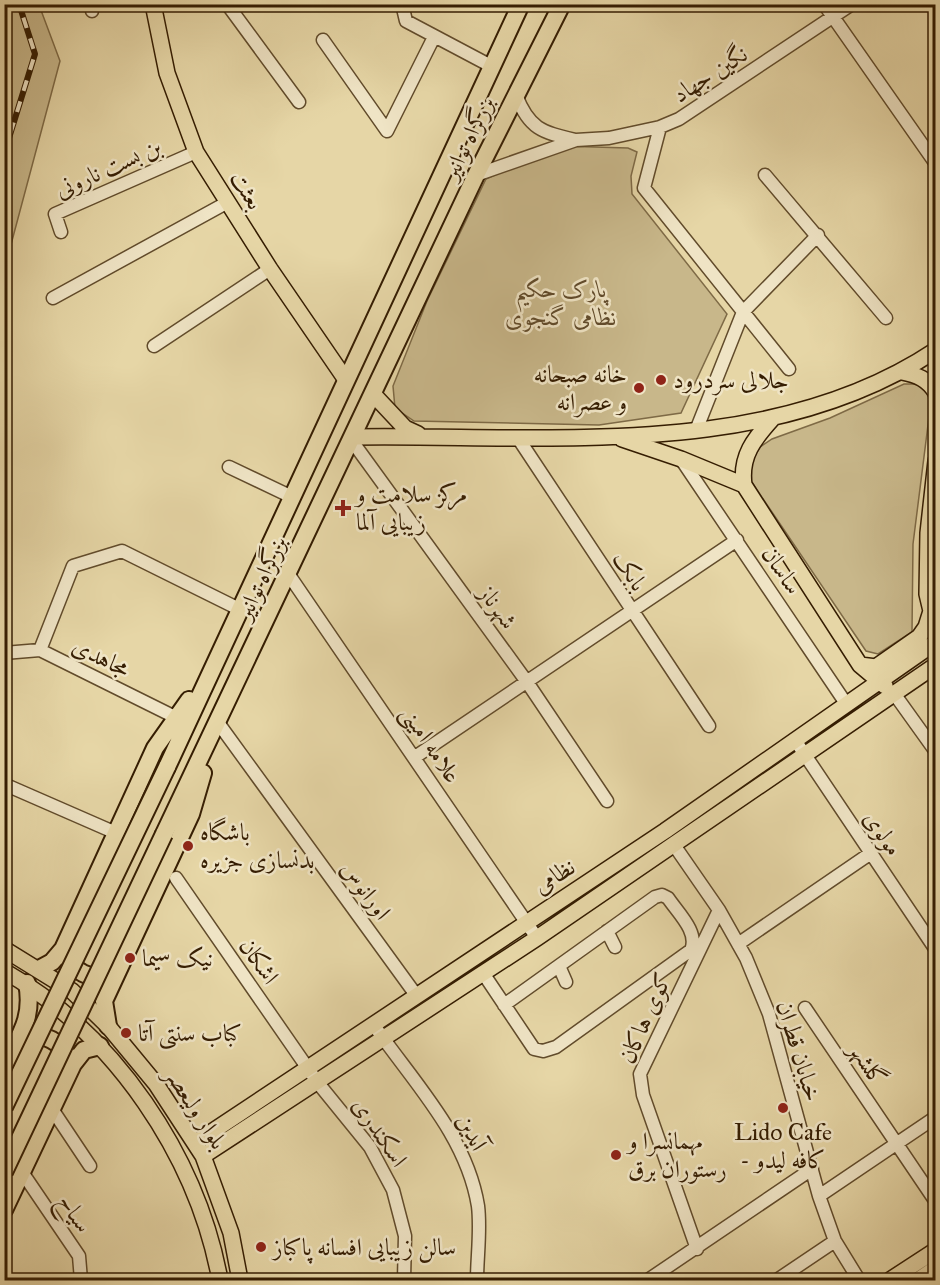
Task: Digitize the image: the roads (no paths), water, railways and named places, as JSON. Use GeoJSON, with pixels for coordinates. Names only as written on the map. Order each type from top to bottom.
{"type":"FeatureCollection","features":[{"type":"Feature","properties":{"kind":"highway","name":"بزرگراه توانیر"},"geometry":{"type":"LineString","coordinates":[[4,1107],[167,767],[204,681],[521,4]]}},
{"type":"Feature","properties":{"kind":"highway","name":"بزرگراه توانیر"},"geometry":{"type":"LineString","coordinates":[[4,1172],[164,834],[217,728],[476,175],[562,4]]}},
{"type":"Feature","properties":{"kind":"highway"},"geometry":{"type":"LineString","coordinates":[[39,969],[52,962],[63,949],[155,748],[204,681]]}},
{"type":"Feature","properties":{"kind":"highway"},"geometry":{"type":"LineString","coordinates":[[108,1026],[104,1001],[114,975],[191,814],[217,728]]}},
{"type":"Feature","properties":{"kind":"highway"},"geometry":{"type":"LineString","coordinates":[[63,949],[70,963],[82,974],[98,978],[114,975]]}},
{"type":"Feature","properties":{"kind":"highway"},"geometry":{"type":"LineString","coordinates":[[4,1067],[28,1018],[31,1003],[27,983]]}},
{"type":"Feature","properties":{"kind":"highway"},"geometry":{"type":"LineString","coordinates":[[19,1037],[35,1035],[51,1039],[65,1049],[72,1064]]}},
{"type":"Feature","properties":{"kind":"highway"},"geometry":{"type":"LineString","coordinates":[[4,1210],[72,1064],[84,1050],[100,1046]]}},
{"type":"Feature","properties":{"kind":"main road","name":"بعثت"},"geometry":{"type":"LineString","coordinates":[[153,4],[167,73],[196,152],[270,269],[345,380]]}},
{"type":"Feature","properties":{"kind":"main road"},"geometry":{"type":"LineString","coordinates":[[353,439],[424,436],[616,437],[773,418],[861,391],[902,372],[936,350]]}},
{"type":"Feature","properties":{"kind":"main road"},"geometry":{"type":"LineString","coordinates":[[902,372],[918,376],[932,386],[936,393]]}},
{"type":"Feature","properties":{"kind":"main road"},"geometry":{"type":"LineString","coordinates":[[374,395],[405,428],[424,436]]}},
{"type":"Feature","properties":{"kind":"main road"},"geometry":{"type":"LineString","coordinates":[[773,418],[755,438],[746,453],[742,473],[744,485],[860,665],[893,692]]}},
{"type":"Feature","properties":{"kind":"main road"},"geometry":{"type":"LineString","coordinates":[[616,437],[681,459],[744,485]]}},
{"type":"Feature","properties":{"kind":"main road"},"geometry":{"type":"LineString","coordinates":[[860,665],[876,667],[919,637],[933,614],[927,594],[928,533],[935,469]]}},
{"type":"Feature","properties":{"kind":"main road","name":"نظامی"},"geometry":{"type":"LineString","coordinates":[[199,1149],[308,1068],[664,831],[936,642]]}},
{"type":"Feature","properties":{"kind":"main road","name":"نظامی"},"geometry":{"type":"LineString","coordinates":[[199,1149],[318,1083],[537,938],[936,664]]}},
{"type":"Feature","properties":{"kind":"main road"},"geometry":{"type":"LineString","coordinates":[[664,831],[674,845]]}},
{"type":"Feature","properties":{"kind":"main road","name":"بلوار ولیعصر"},"geometry":{"type":"LineString","coordinates":[[4,949],[39,969],[72,992],[108,1026],[156,1084],[199,1149],[231,1233],[239,1276]]}},
{"type":"Feature","properties":{"kind":"main road","name":"بلوار ولیعصر"},"geometry":{"type":"LineString","coordinates":[[4,971],[27,983],[61,1010],[100,1046],[141,1096],[175,1155],[212,1238],[220,1279]]}},
{"type":"Feature","properties":{"kind":"main road"},"geometry":{"type":"LineString","coordinates":[[421,991],[438,1003]]}},
{"type":"Feature","properties":{"kind":"main road"},"geometry":{"type":"LineString","coordinates":[[890,1281],[936,1250]]}},
{"type":"Feature","properties":{"kind":"main road"},"geometry":{"type":"LineString","coordinates":[[918,1281],[936,1268]]}},
{"type":"Feature","properties":{"kind":"main road"},"geometry":{"type":"LineString","coordinates":[[220,1279],[239,1276]]}},
{"type":"Feature","properties":{"kind":"street"},"geometry":{"type":"LineString","coordinates":[[227,4],[299,102]]}},
{"type":"Feature","properties":{"kind":"street"},"geometry":{"type":"LineString","coordinates":[[402,4],[406,21],[491,66]]}},
{"type":"Feature","properties":{"kind":"street"},"geometry":{"type":"LineString","coordinates":[[825,4],[936,164]]}},
{"type":"Feature","properties":{"kind":"street","name":"نگین جهاد"},"geometry":{"type":"LineString","coordinates":[[576,140],[609,138],[660,128],[700,107],[852,4]]}},
{"type":"Feature","properties":{"kind":"street"},"geometry":{"type":"LineString","coordinates":[[323,39],[387,131],[434,37]]}},
{"type":"Feature","properties":{"kind":"street"},"geometry":{"type":"LineString","coordinates":[[516,95],[523,113],[531,123],[545,132],[576,140]]}},
{"type":"Feature","properties":{"kind":"street"},"geometry":{"type":"LineString","coordinates":[[660,128],[644,188],[789,369]]}},
{"type":"Feature","properties":{"kind":"street"},"geometry":{"type":"LineString","coordinates":[[476,175],[576,140]]}},
{"type":"Feature","properties":{"kind":"street","name":"بن بست نارونی"},"geometry":{"type":"LineString","coordinates":[[61,232],[55,214],[196,152]]}},
{"type":"Feature","properties":{"kind":"street"},"geometry":{"type":"LineString","coordinates":[[765,175],[886,318]]}},
{"type":"Feature","properties":{"kind":"street"},"geometry":{"type":"LineString","coordinates":[[53,298],[228,202]]}},
{"type":"Feature","properties":{"kind":"street"},"geometry":{"type":"LineString","coordinates":[[697,428],[743,312],[818,235]]}},
{"type":"Feature","properties":{"kind":"street"},"geometry":{"type":"LineString","coordinates":[[154,346],[270,269]]}},
{"type":"Feature","properties":{"kind":"street","name":"بابک"},"geometry":{"type":"LineString","coordinates":[[518,438],[631,612],[709,726]]}},
{"type":"Feature","properties":{"kind":"street","name":"شهرناز"},"geometry":{"type":"LineString","coordinates":[[353,439],[527,682],[607,801]]}},
{"type":"Feature","properties":{"kind":"street","name":"ساسان"},"geometry":{"type":"LineString","coordinates":[[681,459],[847,705]]}},
{"type":"Feature","properties":{"kind":"street"},"geometry":{"type":"LineString","coordinates":[[229,467],[292,497]]}},
{"type":"Feature","properties":{"kind":"street"},"geometry":{"type":"LineString","coordinates":[[415,758],[737,540]]}},
{"type":"Feature","properties":{"kind":"street"},"geometry":{"type":"LineString","coordinates":[[40,650],[73,566],[122,551],[239,609]]}},
{"type":"Feature","properties":{"kind":"street","name":"علامه امینی"},"geometry":{"type":"LineString","coordinates":[[289,575],[537,938]]}},
{"type":"Feature","properties":{"kind":"street","name":"مجاهدی"},"geometry":{"type":"LineString","coordinates":[[4,653],[40,650],[176,717]]}},
{"type":"Feature","properties":{"kind":"street"},"geometry":{"type":"LineString","coordinates":[[893,692],[936,752]]}},
{"type":"Feature","properties":{"kind":"street","name":"اورانوس"},"geometry":{"type":"LineString","coordinates":[[217,728],[421,991]]}},
{"type":"Feature","properties":{"kind":"street","name":"مولوی"},"geometry":{"type":"LineString","coordinates":[[795,740],[934,945]]}},
{"type":"Feature","properties":{"kind":"street"},"geometry":{"type":"LineString","coordinates":[[6,785],[116,833]]}},
{"type":"Feature","properties":{"kind":"street","name":"خیابان قطران"},"geometry":{"type":"LineString","coordinates":[[674,845],[719,910],[738,944],[769,1014],[819,1196],[835,1241],[859,1281]]}},
{"type":"Feature","properties":{"kind":"street"},"geometry":{"type":"LineString","coordinates":[[738,944],[871,853]]}},
{"type":"Feature","properties":{"kind":"street","name":"اشکان"},"geometry":{"type":"LineString","coordinates":[[176,878],[318,1083]]}},
{"type":"Feature","properties":{"kind":"street"},"geometry":{"type":"LineString","coordinates":[[483,973],[504,1005],[534,1049],[543,1051],[556,1047],[691,951],[695,942],[693,934],[668,898],[662,895],[607,931],[504,1005]]}},
{"type":"Feature","properties":{"kind":"street","name":"کوی هاکان"},"geometry":{"type":"LineString","coordinates":[[697,1249],[643,1095],[640,1074],[719,910]]}},
{"type":"Feature","properties":{"kind":"street"},"geometry":{"type":"LineString","coordinates":[[607,931],[615,947]]}},
{"type":"Feature","properties":{"kind":"street"},"geometry":{"type":"LineString","coordinates":[[559,966],[566,982]]}},
{"type":"Feature","properties":{"kind":"street","name":"گلشهر"},"geometry":{"type":"LineString","coordinates":[[804,1008],[936,1202]]}},
{"type":"Feature","properties":{"kind":"street","name":"آیدین"},"geometry":{"type":"LineString","coordinates":[[373,1024],[459,1146],[471,1177],[478,1209],[477,1281]]}},
{"type":"Feature","properties":{"kind":"street","name":"اسکندری"},"geometry":{"type":"LineString","coordinates":[[318,1083],[370,1147],[393,1190],[405,1236],[404,1281]]}},
{"type":"Feature","properties":{"kind":"street"},"geometry":{"type":"LineString","coordinates":[[52,1109],[90,1166]]}},
{"type":"Feature","properties":{"kind":"street"},"geometry":{"type":"LineString","coordinates":[[819,1196],[936,1117]]}},
{"type":"Feature","properties":{"kind":"street"},"geometry":{"type":"LineString","coordinates":[[648,1281],[812,1169]]}},
{"type":"Feature","properties":{"kind":"street","name":"سیاح"},"geometry":{"type":"LineString","coordinates":[[22,1172],[79,1256],[81,1281]]}},
{"type":"Feature","properties":{"kind":"street"},"geometry":{"type":"LineString","coordinates":[[777,1281],[835,1241]]}},
{"type":"Feature","properties":{"kind":"railway"},"geometry":{"type":"LineString","coordinates":[[4,154],[35,54],[19,4]]}},
{"type":"Feature","properties":{"kind":"place","name":"جلالی سردرود"},"geometry":{"type":"Point","coordinates":[661,380]}},
{"type":"Feature","properties":{"kind":"place","name":"خانه صبحانه و عصرانه"},"geometry":{"type":"Point","coordinates":[639,388]}},
{"type":"Feature","properties":{"kind":"place","name":"مرکز سلامت و زیبایی آلما"},"geometry":{"type":"Point","coordinates":[343,508]}},
{"type":"Feature","properties":{"kind":"place","name":"باشگاه بدنسازی جزیره"},"geometry":{"type":"Point","coordinates":[188,846]}},
{"type":"Feature","properties":{"kind":"place","name":"نیک سیما"},"geometry":{"type":"Point","coordinates":[130,958]}},
{"type":"Feature","properties":{"kind":"place","name":"کباب سنتی آتا"},"geometry":{"type":"Point","coordinates":[126,1033]}},
{"type":"Feature","properties":{"kind":"place","name":"Lido Cafe - کافه لیدو"},"geometry":{"type":"Point","coordinates":[783,1108]}},
{"type":"Feature","properties":{"kind":"place","name":"مهمانسرا و رستوران برق"},"geometry":{"type":"Point","coordinates":[616,1155]}},
{"type":"Feature","properties":{"kind":"place","name":"سالن زیبایی افسانه پاکباز"},"geometry":{"type":"Point","coordinates":[261,1247]}},
{"type":"Feature","properties":{"kind":"park label","name":"پارک حکیم نظامی گنجوی"},"geometry":{"type":"Point","coordinates":[561,303]}}]}
